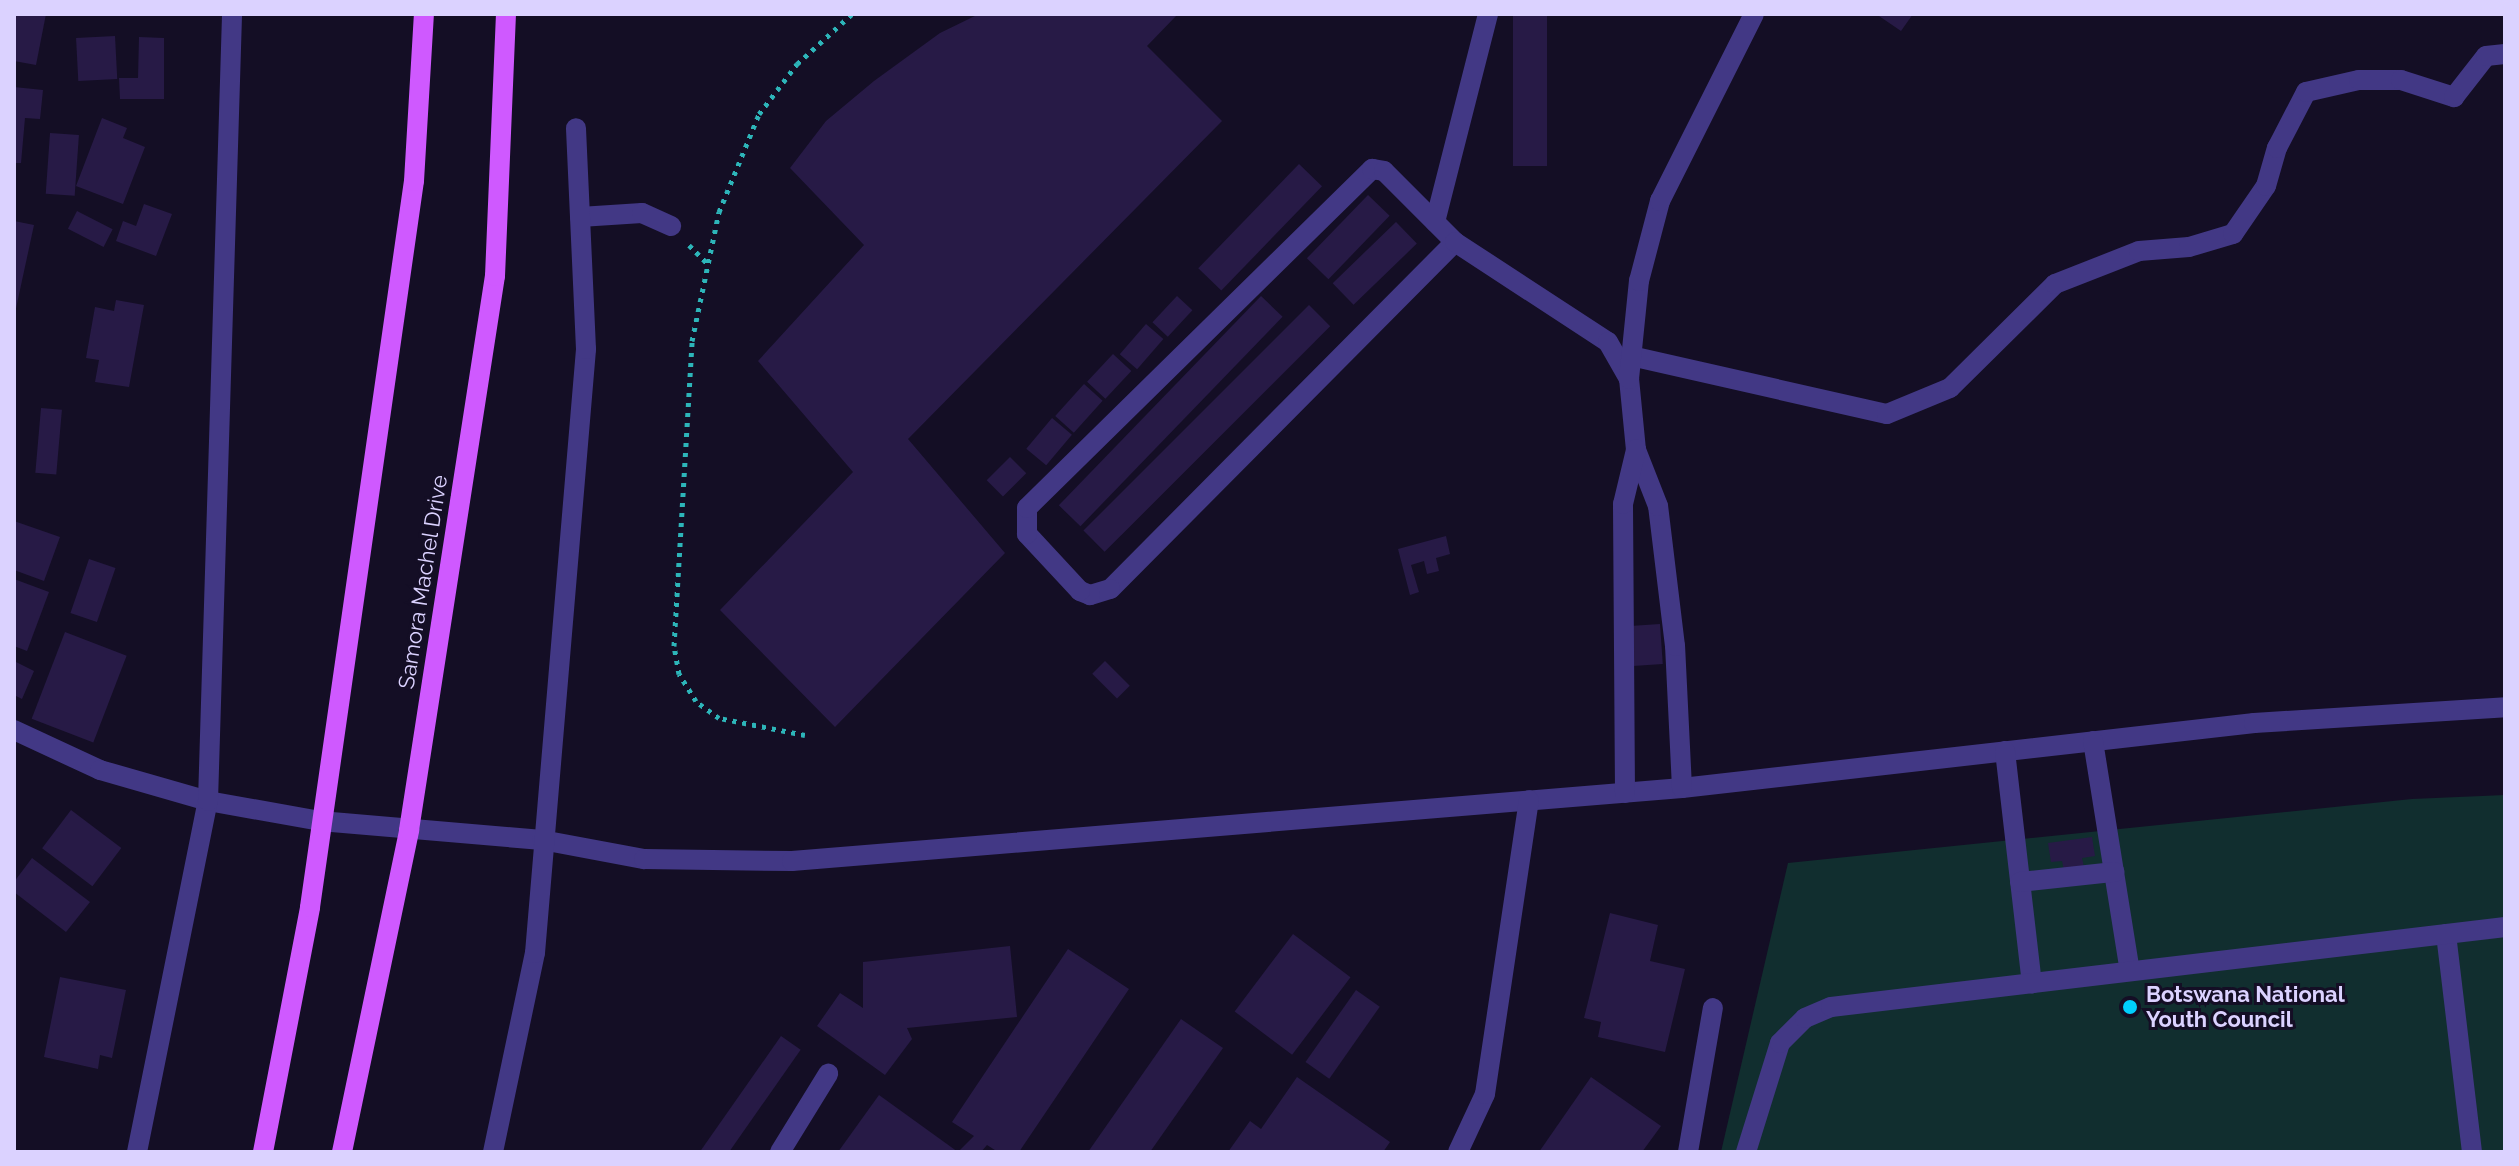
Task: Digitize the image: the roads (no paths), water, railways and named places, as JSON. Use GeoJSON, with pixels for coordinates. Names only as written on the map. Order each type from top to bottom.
{"type":"FeatureCollection","features":[{"type":"Feature","properties":{"kind":"main road"},"geometry":{"type":"LineString","coordinates":[[263,1152],[310,907],[414,181],[424,14]]}},
{"type":"Feature","properties":{"kind":"main road","name":"Samora Machel Drive"},"geometry":{"type":"LineString","coordinates":[[342,1152],[409,830],[495,276],[506,14]]}},
{"type":"Feature","properties":{"kind":"street"},"geometry":{"type":"LineString","coordinates":[[137,1152],[208,801],[232,14]]}},
{"type":"Feature","properties":{"kind":"street"},"geometry":{"type":"LineString","coordinates":[[1435,222],[1488,14]]}},
{"type":"Feature","properties":{"kind":"street"},"geometry":{"type":"LineString","coordinates":[[1682,788],[1675,646],[1658,506],[1636,450],[1629,379],[1631,356],[1639,281],[1660,201],[1754,14]]}},
{"type":"Feature","properties":{"kind":"street"},"geometry":{"type":"LineString","coordinates":[[1631,356],[1887,414],[1950,388],[2055,284],[2139,251],[2189,247],[2233,234],[2266,186],[2277,148],[2306,92],[2359,80],[2401,80],[2454,97],[2486,56],[2505,54]]}},
{"type":"Feature","properties":{"kind":"street"},"geometry":{"type":"LineString","coordinates":[[493,1152],[535,953],[542,840],[586,349],[576,128]]}},
{"type":"Feature","properties":{"kind":"street"},"geometry":{"type":"LineString","coordinates":[[1455,242],[1110,589],[1090,595],[1080,591],[1027,534],[1027,508],[1361,174],[1384,171],[1455,242],[1608,342],[1629,379]]}},
{"type":"Feature","properties":{"kind":"street"},"geometry":{"type":"LineString","coordinates":[[580,217],[642,213],[671,226]]}},
{"type":"Feature","properties":{"kind":"street"},"geometry":{"type":"LineString","coordinates":[[1625,793],[1623,504],[1636,450]]}},
{"type":"Feature","properties":{"kind":"street"},"geometry":{"type":"LineString","coordinates":[[14,730],[100,770],[208,801],[320,821],[542,840],[644,859],[792,861],[1682,788],[2254,723],[2505,707]]}},
{"type":"Feature","properties":{"kind":"street"},"geometry":{"type":"LineString","coordinates":[[2093,741],[2130,971]]}},
{"type":"Feature","properties":{"kind":"street"},"geometry":{"type":"LineString","coordinates":[[2005,751],[2032,983]]}},
{"type":"Feature","properties":{"kind":"street"},"geometry":{"type":"LineString","coordinates":[[1458,1152],[1485,1094],[1529,800]]}},
{"type":"Feature","properties":{"kind":"street"},"geometry":{"type":"LineString","coordinates":[[2020,882],[2114,872]]}},
{"type":"Feature","properties":{"kind":"street"},"geometry":{"type":"LineString","coordinates":[[1746,1152],[1780,1043],[1805,1018],[1831,1007],[2505,927]]}},
{"type":"Feature","properties":{"kind":"street"},"geometry":{"type":"LineString","coordinates":[[2446,934],[2472,1152]]}},
{"type":"Feature","properties":{"kind":"street"},"geometry":{"type":"LineString","coordinates":[[1688,1152],[1713,1008]]}},
{"type":"Feature","properties":{"kind":"street"},"geometry":{"type":"LineString","coordinates":[[780,1152],[828,1074]]}},
{"type":"Feature","properties":{"kind":"place","name":"Botswana National Youth Council"},"geometry":{"type":"Point","coordinates":[2130,1007]}}]}
